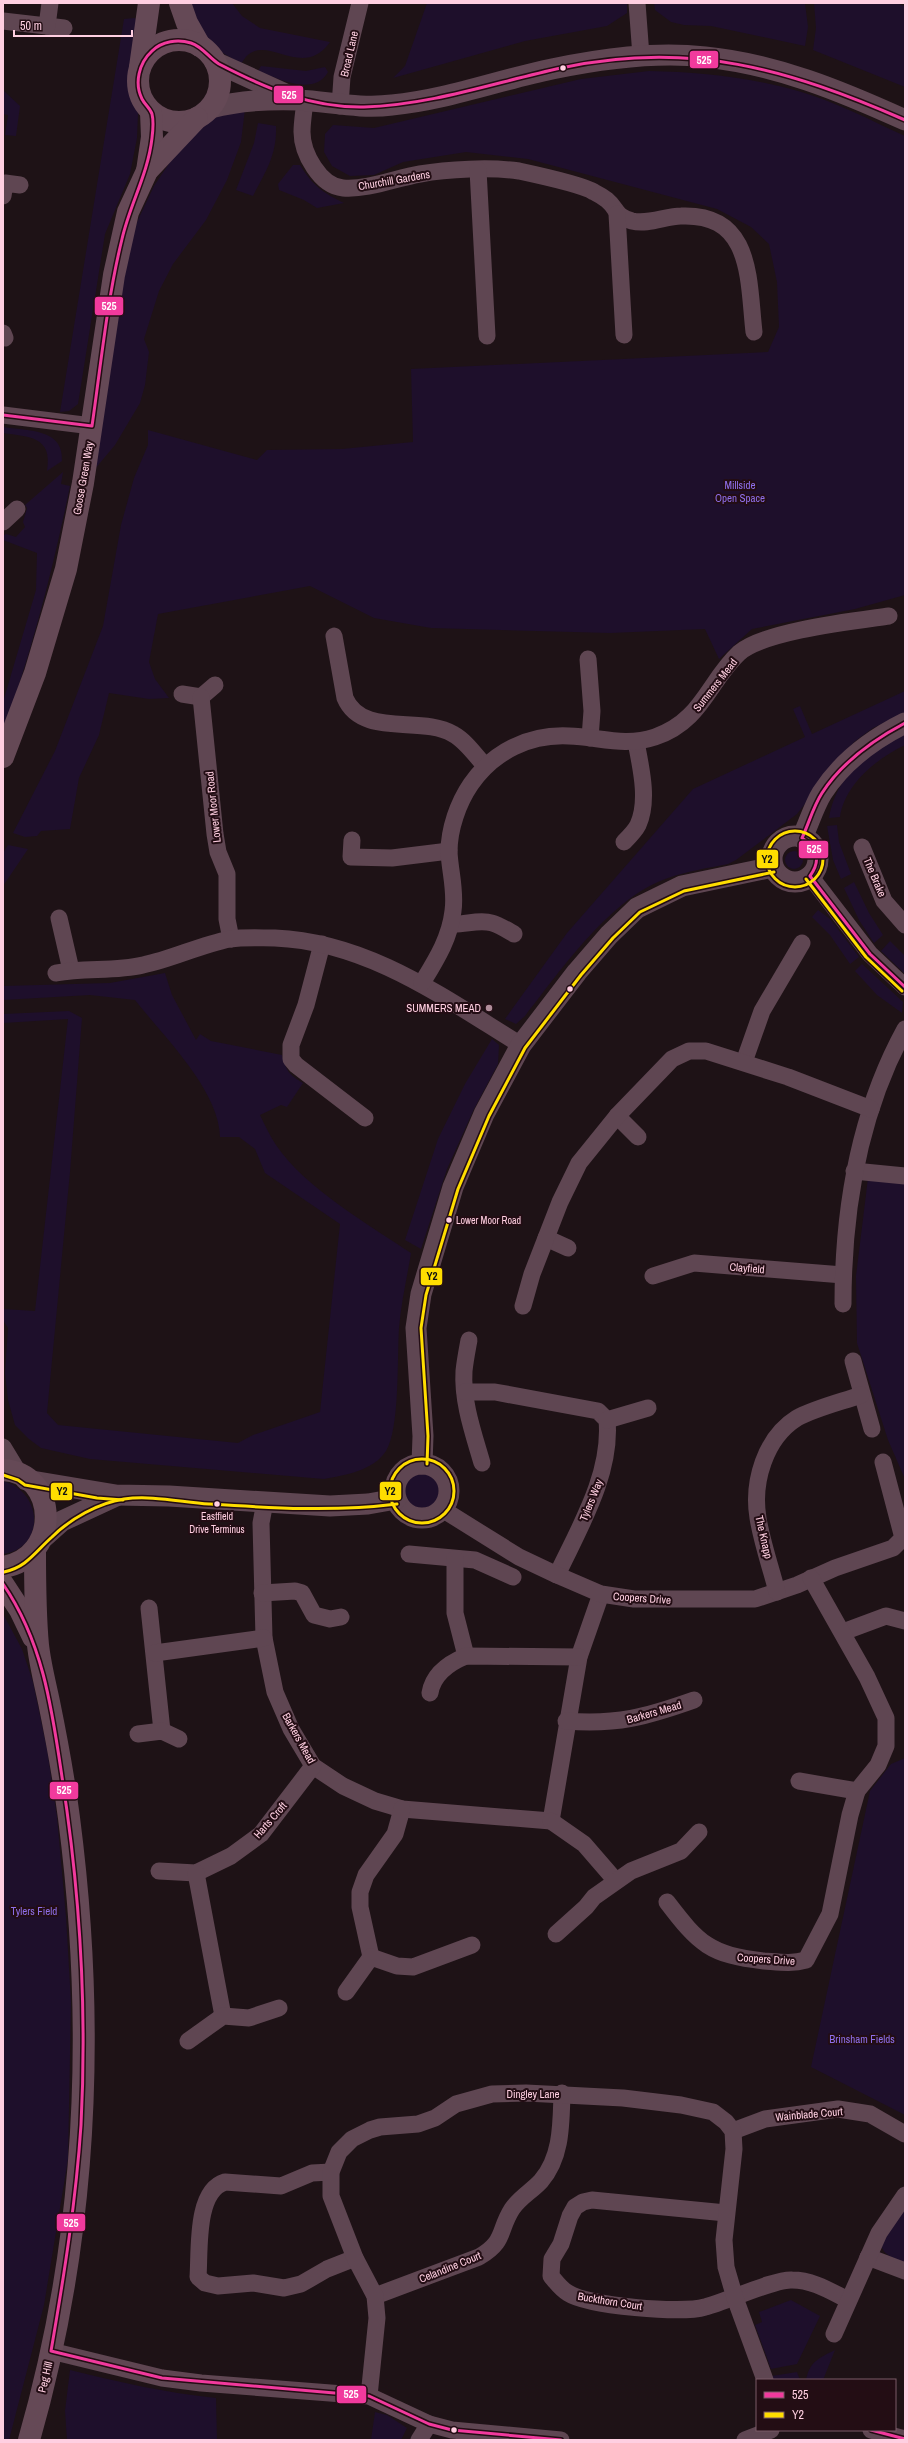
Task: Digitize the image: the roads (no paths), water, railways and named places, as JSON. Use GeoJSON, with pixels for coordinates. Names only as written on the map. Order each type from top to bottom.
{"type":"FeatureCollection","features":[{"type":"Feature","properties":{"kind":"main road"},"geometry":{"type":"LineString","coordinates":[[149,3],[140,70],[140,93],[151,112],[161,119],[173,122],[185,122],[204,113],[220,85],[219,73],[215,62],[200,46],[187,23],[180,3]]}},
{"type":"Feature","properties":{"kind":"main road"},"geometry":{"type":"LineString","coordinates":[[140,70],[145,59],[153,50],[164,43],[176,40],[188,41],[200,46]]}},
{"type":"Feature","properties":{"kind":"main road","name":"Goose Green Way"},"geometry":{"type":"LineString","coordinates":[[3,757],[36,673],[64,577],[83,484],[118,250],[128,212],[147,171],[152,137],[151,112]]}},
{"type":"Feature","properties":{"kind":"main road","name":"Goose Green Way"},"geometry":{"type":"LineString","coordinates":[[147,171],[204,113]]}},
{"type":"Feature","properties":{"kind":"main road"},"geometry":{"type":"LineString","coordinates":[[16,1475],[41,1496],[46,1511],[46,1525],[39,1544],[38,1647]]}},
{"type":"Feature","properties":{"kind":"main road"},"geometry":{"type":"LineString","coordinates":[[3,1567],[13,1565],[25,1559],[39,1544]]}},
{"type":"Feature","properties":{"kind":"main road"},"geometry":{"type":"LineString","coordinates":[[3,1584],[20,1610],[38,1647]]}},
{"type":"Feature","properties":{"kind":"main road","name":"Peg Hill"},"geometry":{"type":"LineString","coordinates":[[29,2440],[51,2351],[62,2297],[76,2196],[81,2138],[85,2044],[82,1948],[69,1818],[38,1647]]}},
{"type":"Feature","properties":{"kind":"street"},"geometry":{"type":"LineString","coordinates":[[47,26],[50,3]]}},
{"type":"Feature","properties":{"kind":"street","name":"Broad Lane"},"geometry":{"type":"LineString","coordinates":[[340,106],[342,77],[360,3]]}},
{"type":"Feature","properties":{"kind":"street"},"geometry":{"type":"LineString","coordinates":[[637,3],[641,56]]}},
{"type":"Feature","properties":{"kind":"street"},"geometry":{"type":"LineString","coordinates":[[3,21],[64,28]]}},
{"type":"Feature","properties":{"kind":"street"},"geometry":{"type":"LineString","coordinates":[[204,113],[239,102],[303,101],[340,106],[393,105],[552,69],[641,56],[704,56],[750,64],[803,78],[905,120]]}},
{"type":"Feature","properties":{"kind":"street"},"geometry":{"type":"LineString","coordinates":[[215,62],[303,101]]}},
{"type":"Feature","properties":{"kind":"street","name":"Churchill Gardens"},"geometry":{"type":"LineString","coordinates":[[303,101],[302,133],[305,148],[318,173],[330,183],[343,188],[421,174],[478,170],[518,171],[591,190],[608,200],[617,214]]}},
{"type":"Feature","properties":{"kind":"street"},"geometry":{"type":"LineString","coordinates":[[478,170],[487,336]]}},
{"type":"Feature","properties":{"kind":"street"},"geometry":{"type":"LineString","coordinates":[[3,196],[5,183],[20,185]]}},
{"type":"Feature","properties":{"kind":"street"},"geometry":{"type":"LineString","coordinates":[[624,335],[617,214],[633,221],[646,221],[681,216],[707,217],[725,228],[738,240],[746,262],[754,332]]}},
{"type":"Feature","properties":{"kind":"street"},"geometry":{"type":"LineString","coordinates":[[3,416],[92,426]]}},
{"type":"Feature","properties":{"kind":"street","name":"Summers Mead"},"geometry":{"type":"LineString","coordinates":[[422,983],[440,953],[451,924],[454,894],[449,851],[451,829],[460,802],[471,784],[485,766],[501,753],[528,740],[546,736],[636,742],[657,736],[697,710],[729,663],[749,646],[783,635],[889,616]]}},
{"type":"Feature","properties":{"kind":"street"},"geometry":{"type":"LineString","coordinates":[[334,636],[344,698],[349,708],[355,713],[393,724],[445,730],[460,739],[485,766]]}},
{"type":"Feature","properties":{"kind":"street"},"geometry":{"type":"LineString","coordinates":[[588,659],[592,711],[590,738]]}},
{"type":"Feature","properties":{"kind":"street"},"geometry":{"type":"LineString","coordinates":[[182,694],[201,697],[215,685]]}},
{"type":"Feature","properties":{"kind":"street","name":"Lower Moor Road"},"geometry":{"type":"LineString","coordinates":[[201,697],[215,834],[218,852],[227,874],[227,919],[231,939]]}},
{"type":"Feature","properties":{"kind":"street"},"geometry":{"type":"LineString","coordinates":[[802,838],[822,794],[842,766],[886,732],[905,723]]}},
{"type":"Feature","properties":{"kind":"street"},"geometry":{"type":"LineString","coordinates":[[624,842],[637,825],[642,809],[642,774],[636,742]]}},
{"type":"Feature","properties":{"kind":"street"},"geometry":{"type":"LineString","coordinates":[[794,836],[809,841],[817,855],[815,870],[804,881],[789,882],[782,879],[773,867],[772,859],[778,843],[794,836]]}},
{"type":"Feature","properties":{"kind":"street"},"geometry":{"type":"LineString","coordinates":[[352,840],[351,857],[392,858],[449,851]]}},
{"type":"Feature","properties":{"kind":"street","name":"The Brake"},"geometry":{"type":"LineString","coordinates":[[862,847],[884,901],[905,925]]}},
{"type":"Feature","properties":{"kind":"street"},"geometry":{"type":"LineString","coordinates":[[422,1464],[423,1436],[416,1328],[421,1294],[453,1186],[484,1114],[521,1045],[577,972],[609,934],[637,908],[682,886],[773,867]]}},
{"type":"Feature","properties":{"kind":"street"},"geometry":{"type":"LineString","coordinates":[[810,876],[870,954],[905,987]]}},
{"type":"Feature","properties":{"kind":"street"},"geometry":{"type":"LineString","coordinates":[[60,918],[63,972],[96,971],[144,965],[198,947],[231,939],[294,939],[322,944],[374,960],[422,983],[521,1045]]}},
{"type":"Feature","properties":{"kind":"street"},"geometry":{"type":"LineString","coordinates":[[451,924],[464,925],[481,921],[492,923],[514,934]]}},
{"type":"Feature","properties":{"kind":"street"},"geometry":{"type":"LineString","coordinates":[[322,944],[306,1005],[292,1045],[292,1059],[296,1065],[365,1118]]}},
{"type":"Feature","properties":{"kind":"street"},"geometry":{"type":"LineString","coordinates":[[744,1062],[762,1011],[802,944]]}},
{"type":"Feature","properties":{"kind":"street"},"geometry":{"type":"LineString","coordinates":[[843,1304],[843,1276],[854,1171],[871,1109],[904,1035]]}},
{"type":"Feature","properties":{"kind":"street"},"geometry":{"type":"LineString","coordinates":[[523,1306],[532,1274],[560,1202],[579,1163],[616,1116],[672,1059],[689,1051],[706,1051],[744,1062],[871,1109]]}},
{"type":"Feature","properties":{"kind":"street"},"geometry":{"type":"LineString","coordinates":[[616,1116],[638,1137]]}},
{"type":"Feature","properties":{"kind":"street"},"geometry":{"type":"LineString","coordinates":[[854,1171],[905,1176]]}},
{"type":"Feature","properties":{"kind":"street"},"geometry":{"type":"LineString","coordinates":[[546,1238],[568,1248]]}},
{"type":"Feature","properties":{"kind":"street","name":"Clayfield"},"geometry":{"type":"LineString","coordinates":[[653,1276],[694,1263],[843,1276]]}},
{"type":"Feature","properties":{"kind":"street"},"geometry":{"type":"LineString","coordinates":[[469,1340],[464,1372],[466,1392],[472,1430],[482,1463]]}},
{"type":"Feature","properties":{"kind":"street"},"geometry":{"type":"LineString","coordinates":[[853,1361],[861,1395],[872,1430]]}},
{"type":"Feature","properties":{"kind":"street"},"geometry":{"type":"LineString","coordinates":[[466,1392],[495,1392],[598,1411],[607,1420],[648,1408]]}},
{"type":"Feature","properties":{"kind":"street","name":"The Knapp"},"geometry":{"type":"LineString","coordinates":[[777,1592],[758,1518],[757,1505],[760,1472],[770,1448],[782,1430],[798,1418],[861,1395]]}},
{"type":"Feature","properties":{"kind":"street","name":"Tylers Way"},"geometry":{"type":"LineString","coordinates":[[557,1575],[584,1518],[600,1476],[608,1434],[607,1420]]}},
{"type":"Feature","properties":{"kind":"street"},"geometry":{"type":"LineString","coordinates":[[3,1447],[16,1475],[116,1495],[168,1496],[346,1506],[396,1499]]}},
{"type":"Feature","properties":{"kind":"street","name":"Coopers Drive"},"geometry":{"type":"LineString","coordinates":[[442,1509],[519,1556],[557,1575],[601,1594],[634,1599],[695,1600],[755,1598],[797,1585],[811,1578],[893,1548],[903,1538],[883,1462]]}},
{"type":"Feature","properties":{"kind":"street"},"geometry":{"type":"LineString","coordinates":[[422,1464],[432,1466],[440,1472],[446,1480],[448,1490],[447,1500],[442,1509],[435,1515],[416,1518],[400,1507],[396,1499],[395,1489],[398,1479],[404,1471],[412,1466],[422,1464]]}},
{"type":"Feature","properties":{"kind":"street"},"geometry":{"type":"LineString","coordinates":[[39,1544],[62,1521],[116,1495]]}},
{"type":"Feature","properties":{"kind":"street","name":"Barkers Mead"},"geometry":{"type":"LineString","coordinates":[[265,1502],[261,1523],[264,1638],[275,1692],[291,1729],[313,1766],[343,1786],[375,1801],[402,1809],[551,1821]]}},
{"type":"Feature","properties":{"kind":"street"},"geometry":{"type":"LineString","coordinates":[[409,1554],[475,1560],[513,1577]]}},
{"type":"Feature","properties":{"kind":"street"},"geometry":{"type":"LineString","coordinates":[[455,1559],[456,1613],[466,1656]]}},
{"type":"Feature","properties":{"kind":"street","name":"Coopers Drive"},"geometry":{"type":"LineString","coordinates":[[667,1902],[691,1934],[720,1953],[734,1958],[794,1964],[806,1960],[830,1914],[850,1815],[857,1791],[878,1765],[886,1746],[886,1718],[868,1677],[811,1578]]}},
{"type":"Feature","properties":{"kind":"street"},"geometry":{"type":"LineString","coordinates":[[262,1593],[295,1591],[302,1593],[314,1615],[330,1619],[341,1617]]}},
{"type":"Feature","properties":{"kind":"street"},"geometry":{"type":"LineString","coordinates":[[601,1594],[579,1657],[566,1721],[551,1821],[584,1844],[616,1881]]}},
{"type":"Feature","properties":{"kind":"street"},"geometry":{"type":"LineString","coordinates":[[149,1608],[155,1652],[162,1731]]}},
{"type":"Feature","properties":{"kind":"street"},"geometry":{"type":"LineString","coordinates":[[843,1632],[886,1616],[905,1621]]}},
{"type":"Feature","properties":{"kind":"street"},"geometry":{"type":"LineString","coordinates":[[155,1652],[264,1638]]}},
{"type":"Feature","properties":{"kind":"street"},"geometry":{"type":"LineString","coordinates":[[430,1693],[432,1682],[440,1673],[453,1661],[466,1656],[579,1657]]}},
{"type":"Feature","properties":{"kind":"street","name":"Barkers Mead"},"geometry":{"type":"LineString","coordinates":[[566,1721],[598,1724],[623,1721],[656,1714],[694,1700]]}},
{"type":"Feature","properties":{"kind":"street"},"geometry":{"type":"LineString","coordinates":[[138,1734],[162,1731],[179,1739]]}},
{"type":"Feature","properties":{"kind":"street","name":"Harts Croft"},"geometry":{"type":"LineString","coordinates":[[159,1871],[196,1873],[231,1856],[261,1834],[313,1766]]}},
{"type":"Feature","properties":{"kind":"street"},"geometry":{"type":"LineString","coordinates":[[799,1781],[857,1791]]}},
{"type":"Feature","properties":{"kind":"street"},"geometry":{"type":"LineString","coordinates":[[346,1992],[371,1957],[360,1907],[360,1892],[366,1876],[395,1834],[402,1809]]}},
{"type":"Feature","properties":{"kind":"street"},"geometry":{"type":"LineString","coordinates":[[556,1934],[586,1907],[594,1896],[616,1881],[658,1858],[681,1851],[699,1832]]}},
{"type":"Feature","properties":{"kind":"street"},"geometry":{"type":"LineString","coordinates":[[196,1873],[223,2016]]}},
{"type":"Feature","properties":{"kind":"street"},"geometry":{"type":"LineString","coordinates":[[371,1957],[397,1966],[413,1967],[472,1945]]}},
{"type":"Feature","properties":{"kind":"street"},"geometry":{"type":"LineString","coordinates":[[188,2041],[223,2016],[249,2018],[279,2008]]}},
{"type":"Feature","properties":{"kind":"street","name":"Dingley Lane"},"geometry":{"type":"LineString","coordinates":[[369,2396],[377,2318],[375,2296],[355,2258],[331,2196],[331,2172],[338,2152],[352,2139],[380,2126],[418,2124],[435,2118],[456,2104],[492,2094],[562,2094],[681,2105],[712,2112],[726,2122],[733,2131]]}},
{"type":"Feature","properties":{"kind":"street","name":"Celandine Court"},"geometry":{"type":"LineString","coordinates":[[375,2296],[479,2257],[493,2248],[516,2203],[540,2183],[550,2170],[561,2129],[562,2094]]}},
{"type":"Feature","properties":{"kind":"street","name":"Wainblade Court"},"geometry":{"type":"LineString","coordinates":[[733,2131],[765,2119],[838,2109],[870,2114],[905,2134]]}},
{"type":"Feature","properties":{"kind":"street"},"geometry":{"type":"LineString","coordinates":[[733,2131],[734,2149],[724,2240],[726,2267],[734,2298],[765,2379]]}},
{"type":"Feature","properties":{"kind":"street"},"geometry":{"type":"LineString","coordinates":[[331,2172],[312,2173],[281,2186],[224,2182],[217,2184],[207,2196],[202,2215],[198,2277],[206,2283],[218,2286],[254,2283],[284,2288],[301,2284],[327,2269],[355,2258]]}},
{"type":"Feature","properties":{"kind":"street"},"geometry":{"type":"LineString","coordinates":[[834,2334],[879,2232],[905,2195]]}},
{"type":"Feature","properties":{"kind":"street","name":"Buckthorn Court"},"geometry":{"type":"LineString","coordinates":[[726,2213],[592,2200],[583,2202],[575,2207],[570,2216],[561,2244],[552,2259],[551,2276],[568,2293],[578,2298],[625,2306],[678,2309],[704,2308],[734,2298]]}},
{"type":"Feature","properties":{"kind":"street"},"geometry":{"type":"LineString","coordinates":[[868,2257],[905,2271]]}},
{"type":"Feature","properties":{"kind":"street"},"geometry":{"type":"LineString","coordinates":[[734,2298],[791,2279],[817,2284],[848,2300]]}},
{"type":"Feature","properties":{"kind":"street"},"geometry":{"type":"LineString","coordinates":[[51,2351],[162,2378],[201,2383],[369,2396],[429,2424],[452,2430],[561,2440]]}},
{"type":"Feature","properties":{"kind":"street"},"geometry":{"type":"LineString","coordinates":[[419,2440],[429,2424]]}},
{"type":"Feature","properties":{"kind":"street"},"geometry":{"type":"LineString","coordinates":[[745,2440],[768,2431]]}},
{"type":"Feature","properties":{"kind":"street"},"geometry":{"type":"LineString","coordinates":[[875,2431],[905,2439]]}},
{"type":"Feature","properties":{"kind":"place","name":"SUMMERS MEAD"},"geometry":{"type":"Point","coordinates":[489,1008]}},
{"type":"Feature","properties":{"kind":"place","name":"Lower Moor Road"},"geometry":{"type":"Point","coordinates":[449,1220]}},
{"type":"Feature","properties":{"kind":"place","name":"Eastfield Drive Terminus"},"geometry":{"type":"Point","coordinates":[217,1504]}},
{"type":"Feature","properties":{"kind":"park label","name":"Millside Open Space"},"geometry":{"type":"Point","coordinates":[740,491]}},
{"type":"Feature","properties":{"kind":"park label","name":"Tylers Field"},"geometry":{"type":"Point","coordinates":[34,1911]}},
{"type":"Feature","properties":{"kind":"park label","name":"Brinsham Fields"},"geometry":{"type":"Point","coordinates":[862,2039]}}]}
